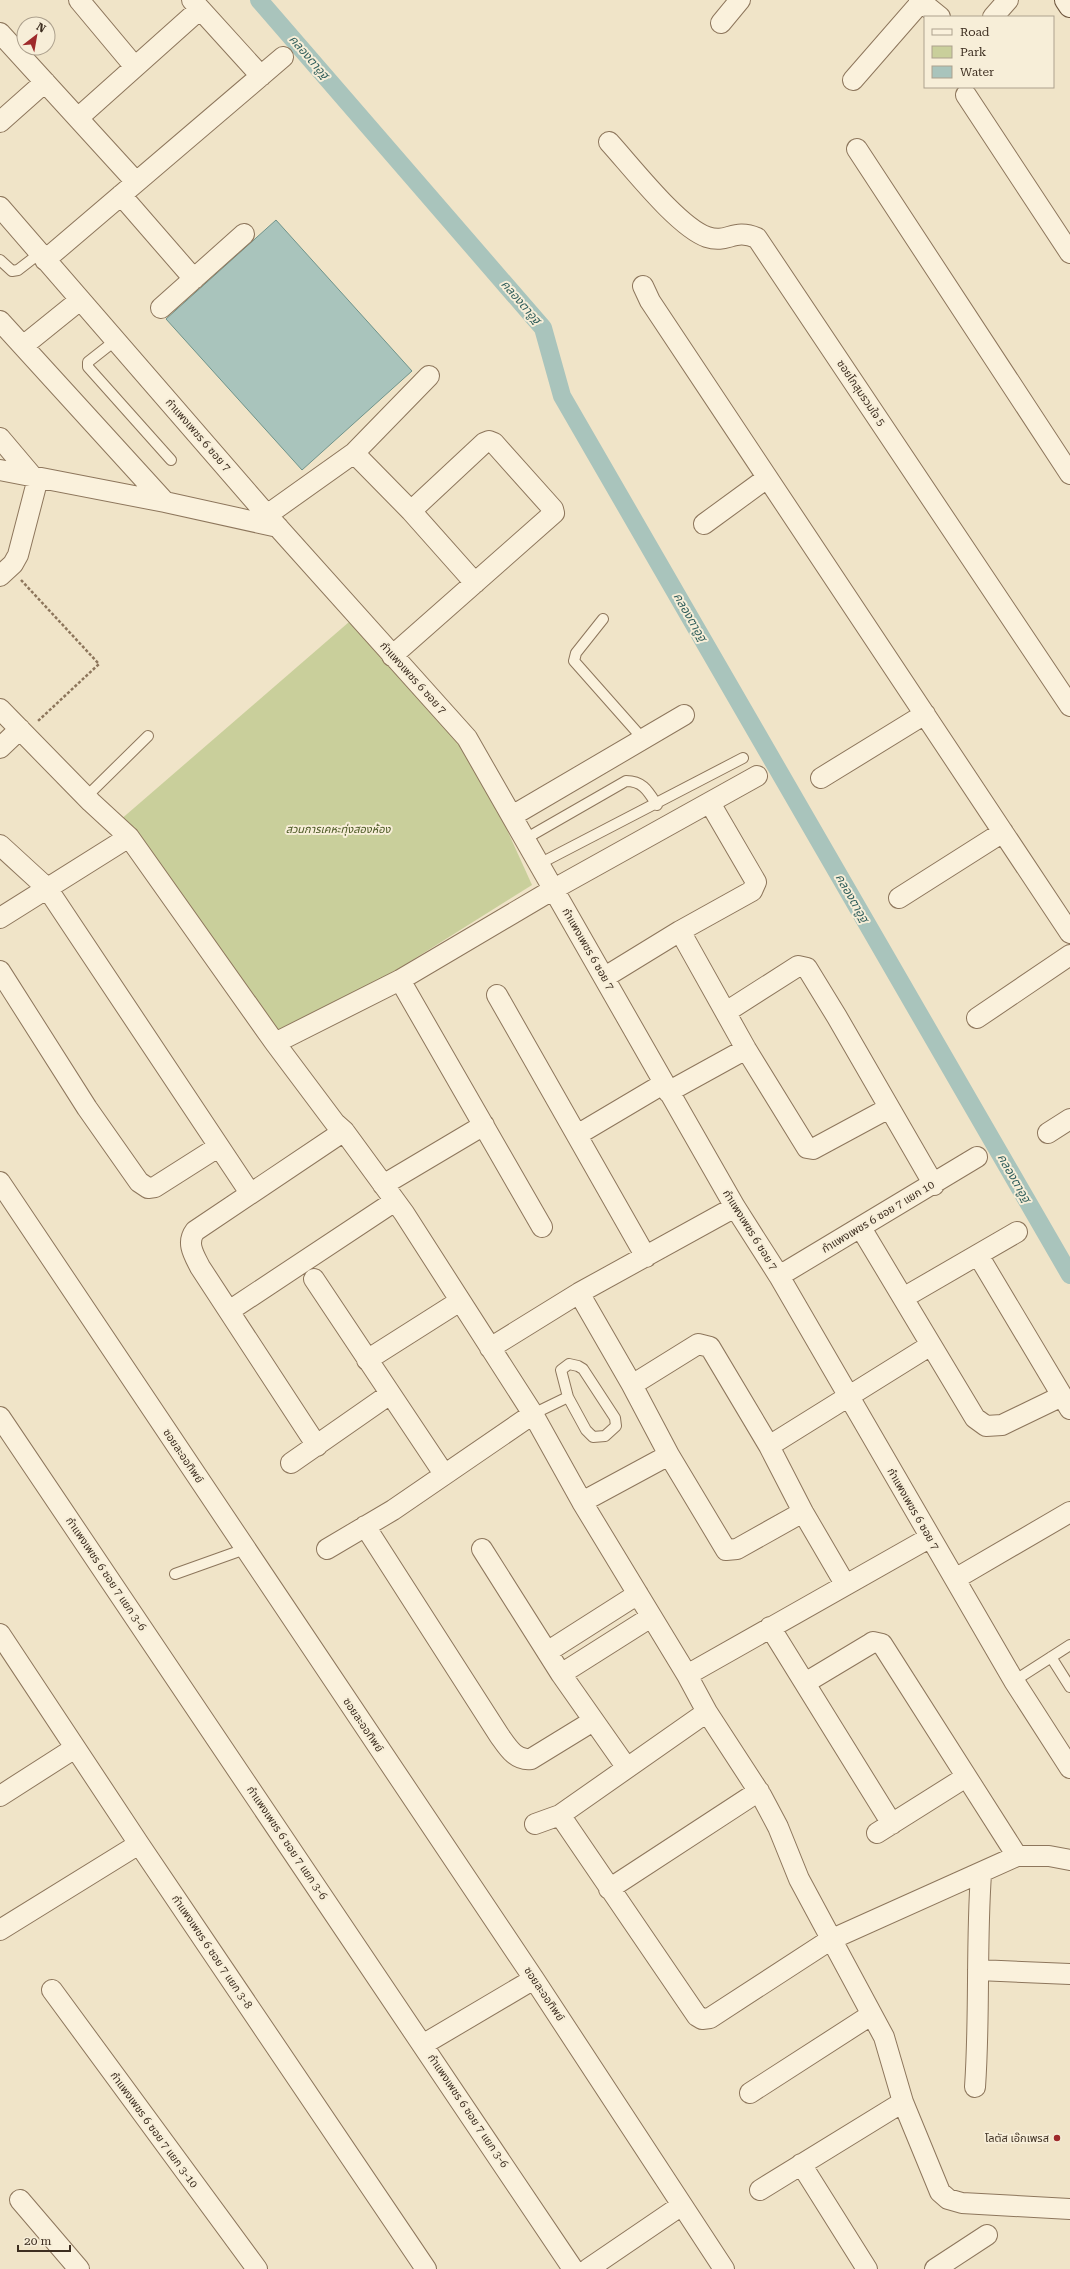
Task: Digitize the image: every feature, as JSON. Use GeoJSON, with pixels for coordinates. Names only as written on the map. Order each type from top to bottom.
{"type":"FeatureCollection","features":[{"type":"Feature","properties":{"kind":"street"},"geometry":{"type":"LineString","coordinates":[[79,0],[135,67]]}},
{"type":"Feature","properties":{"kind":"street"},"geometry":{"type":"LineString","coordinates":[[721,23],[740,0]]}},
{"type":"Feature","properties":{"kind":"street"},"geometry":{"type":"LineString","coordinates":[[994,16],[1008,0]]}},
{"type":"Feature","properties":{"kind":"street"},"geometry":{"type":"LineString","coordinates":[[1066,0],[1070,6]]}},
{"type":"Feature","properties":{"kind":"street"},"geometry":{"type":"LineString","coordinates":[[853,80],[920,1],[939,16]]}},
{"type":"Feature","properties":{"kind":"street"},"geometry":{"type":"LineString","coordinates":[[78,118],[135,67],[196,4],[261,76]]}},
{"type":"Feature","properties":{"kind":"street"},"geometry":{"type":"LineString","coordinates":[[0,33],[136,182]]}},
{"type":"Feature","properties":{"kind":"street"},"geometry":{"type":"LineString","coordinates":[[43,257],[122,195],[283,57]]}},
{"type":"Feature","properties":{"kind":"street"},"geometry":{"type":"LineString","coordinates":[[0,122],[45,82]]}},
{"type":"Feature","properties":{"kind":"street"},"geometry":{"type":"LineString","coordinates":[[966,95],[1070,253]]}},
{"type":"Feature","properties":{"kind":"street","name":"ซอยโกสุมรวมใจ 5"},"geometry":{"type":"LineString","coordinates":[[609,142],[671,210],[693,231],[708,237],[722,240],[732,234],[746,234],[757,238],[1070,706]]}},
{"type":"Feature","properties":{"kind":"street"},"geometry":{"type":"LineString","coordinates":[[857,149],[1070,474]]}},
{"type":"Feature","properties":{"kind":"street"},"geometry":{"type":"LineString","coordinates":[[122,195],[194,279]]}},
{"type":"Feature","properties":{"kind":"street","name":"กำแพงเพชร 6 ซอย 7"},"geometry":{"type":"LineString","coordinates":[[0,206],[273,521],[392,656],[467,738],[605,977],[666,1088],[735,1207],[778,1276],[929,1538],[955,1579],[1014,1681],[1070,1768]]}},
{"type":"Feature","properties":{"kind":"street"},"geometry":{"type":"LineString","coordinates":[[161,308],[244,234]]}},
{"type":"Feature","properties":{"kind":"street"},"geometry":{"type":"LineString","coordinates":[[643,286],[650,301],[766,478],[925,714],[1070,934]]}},
{"type":"Feature","properties":{"kind":"street"},"geometry":{"type":"LineString","coordinates":[[22,346],[80,300]]}},
{"type":"Feature","properties":{"kind":"street"},"geometry":{"type":"LineString","coordinates":[[0,321],[165,502]]}},
{"type":"Feature","properties":{"kind":"street"},"geometry":{"type":"LineString","coordinates":[[0,470],[35,478],[273,521],[354,453],[429,376]]}},
{"type":"Feature","properties":{"kind":"street"},"geometry":{"type":"LineString","coordinates":[[0,438],[35,478]]}},
{"type":"Feature","properties":{"kind":"street"},"geometry":{"type":"LineString","coordinates":[[392,656],[551,516],[553,509],[494,443],[489,441],[484,443],[411,511]]}},
{"type":"Feature","properties":{"kind":"street"},"geometry":{"type":"LineString","coordinates":[[354,453],[411,511],[475,583]]}},
{"type":"Feature","properties":{"kind":"street"},"geometry":{"type":"LineString","coordinates":[[6,567],[18,555],[35,478]]}},
{"type":"Feature","properties":{"kind":"street"},"geometry":{"type":"LineString","coordinates":[[704,524],[766,478]]}},
{"type":"Feature","properties":{"kind":"street"},"geometry":{"type":"LineString","coordinates":[[0,709],[86,797],[129,837],[275,1043],[335,1123],[344,1131],[395,1201],[533,1414],[582,1502],[687,1675],[707,1712],[759,1791],[778,1827],[799,1879],[830,1940],[884,2037],[903,2102],[932,2176],[940,2192],[948,2199],[962,2202],[1070,2209]]}},
{"type":"Feature","properties":{"kind":"street"},"geometry":{"type":"LineString","coordinates":[[821,778],[925,714]]}},
{"type":"Feature","properties":{"kind":"street"},"geometry":{"type":"LineString","coordinates":[[512,816],[684,715]]}},
{"type":"Feature","properties":{"kind":"street"},"geometry":{"type":"LineString","coordinates":[[0,748],[22,732]]}},
{"type":"Feature","properties":{"kind":"street"},"geometry":{"type":"LineString","coordinates":[[275,1043],[400,980],[554,889],[757,776]]}},
{"type":"Feature","properties":{"kind":"street"},"geometry":{"type":"LineString","coordinates":[[605,977],[680,931],[752,891],[756,886],[756,882],[710,803]]}},
{"type":"Feature","properties":{"kind":"street"},"geometry":{"type":"LineString","coordinates":[[899,898],[1003,832]]}},
{"type":"Feature","properties":{"kind":"street"},"geometry":{"type":"LineString","coordinates":[[0,918],[129,837]]}},
{"type":"Feature","properties":{"kind":"street"},"geometry":{"type":"LineString","coordinates":[[0,845],[47,888],[250,1193]]}},
{"type":"Feature","properties":{"kind":"street"},"geometry":{"type":"LineString","coordinates":[[680,931],[746,1049],[807,1148],[813,1149],[890,1108]]}},
{"type":"Feature","properties":{"kind":"street"},"geometry":{"type":"LineString","coordinates":[[977,1018],[1070,954]]}},
{"type":"Feature","properties":{"kind":"street"},"geometry":{"type":"LineString","coordinates":[[726,1012],[798,966],[803,965],[807,968],[934,1184]]}},
{"type":"Feature","properties":{"kind":"street"},"geometry":{"type":"LineString","coordinates":[[0,971],[87,1108],[139,1182],[148,1188],[155,1187],[218,1147]]}},
{"type":"Feature","properties":{"kind":"street"},"geometry":{"type":"LineString","coordinates":[[400,980],[542,1227]]}},
{"type":"Feature","properties":{"kind":"street"},"geometry":{"type":"LineString","coordinates":[[497,995],[646,1257]]}},
{"type":"Feature","properties":{"kind":"street"},"geometry":{"type":"LineString","coordinates":[[577,1135],[666,1088],[746,1049]]}},
{"type":"Feature","properties":{"kind":"street"},"geometry":{"type":"LineString","coordinates":[[1048,1134],[1070,1119]]}},
{"type":"Feature","properties":{"kind":"street"},"geometry":{"type":"LineString","coordinates":[[383,1185],[484,1125]]}},
{"type":"Feature","properties":{"kind":"street"},"geometry":{"type":"LineString","coordinates":[[316,1446],[200,1267],[193,1253],[191,1236],[195,1231],[250,1193],[344,1131]]}},
{"type":"Feature","properties":{"kind":"street","name":"กำแพงเพชร 6 ซอย 7 แยก 10"},"geometry":{"type":"LineString","coordinates":[[778,1276],[861,1228],[977,1157]]}},
{"type":"Feature","properties":{"kind":"street","name":"ซอยละออทิพย์"},"geometry":{"type":"LineString","coordinates":[[1,1187],[534,1979],[724,2269]]}},
{"type":"Feature","properties":{"kind":"street"},"geometry":{"type":"LineString","coordinates":[[228,1310],[395,1201]]}},
{"type":"Feature","properties":{"kind":"street"},"geometry":{"type":"LineString","coordinates":[[490,1348],[579,1293],[735,1207]]}},
{"type":"Feature","properties":{"kind":"street"},"geometry":{"type":"LineString","coordinates":[[861,1228],[974,1418],[986,1426],[1002,1425],[1066,1402],[978,1255]]}},
{"type":"Feature","properties":{"kind":"street"},"geometry":{"type":"LineString","coordinates":[[903,1298],[1016,1232]]}},
{"type":"Feature","properties":{"kind":"street"},"geometry":{"type":"LineString","coordinates":[[314,1279],[444,1474]]}},
{"type":"Feature","properties":{"kind":"street"},"geometry":{"type":"LineString","coordinates":[[579,1293],[632,1385],[669,1455],[726,1550],[738,1549],[803,1512]]}},
{"type":"Feature","properties":{"kind":"street"},"geometry":{"type":"LineString","coordinates":[[367,1360],[460,1301]]}},
{"type":"Feature","properties":{"kind":"street"},"geometry":{"type":"LineString","coordinates":[[632,1385],[698,1344],[704,1344],[710,1347],[769,1446],[803,1512],[846,1584]]}},
{"type":"Feature","properties":{"kind":"street"},"geometry":{"type":"LineString","coordinates":[[769,1446],[931,1345]]}},
{"type":"Feature","properties":{"kind":"street"},"geometry":{"type":"LineString","coordinates":[[291,1463],[390,1394]]}},
{"type":"Feature","properties":{"kind":"street"},"geometry":{"type":"LineString","coordinates":[[327,1549],[365,1526],[533,1414]]}},
{"type":"Feature","properties":{"kind":"street","name":"กำแพงเพชร 6 ซอย 7 แยก 3-6"},"geometry":{"type":"LineString","coordinates":[[0,1417],[424,2044],[573,2269]]}},
{"type":"Feature","properties":{"kind":"street"},"geometry":{"type":"LineString","coordinates":[[582,1502],[669,1455]]}},
{"type":"Feature","properties":{"kind":"street"},"geometry":{"type":"LineString","coordinates":[[955,1579],[1070,1512]]}},
{"type":"Feature","properties":{"kind":"street"},"geometry":{"type":"LineString","coordinates":[[365,1526],[499,1735],[513,1754],[524,1760],[531,1759],[593,1720]]}},
{"type":"Feature","properties":{"kind":"street"},"geometry":{"type":"LineString","coordinates":[[687,1675],[770,1626],[929,1538]]}},
{"type":"Feature","properties":{"kind":"street"},"geometry":{"type":"LineString","coordinates":[[482,1549],[561,1674],[627,1768]]}},
{"type":"Feature","properties":{"kind":"street"},"geometry":{"type":"LineString","coordinates":[[547,1652],[638,1594]]}},
{"type":"Feature","properties":{"kind":"street"},"geometry":{"type":"LineString","coordinates":[[561,1674],[651,1617]]}},
{"type":"Feature","properties":{"kind":"street"},"geometry":{"type":"LineString","coordinates":[[770,1626],[805,1683],[885,1829],[966,1777]]}},
{"type":"Feature","properties":{"kind":"street","name":"กำแพงเพชร 6 ซอย 7 แยก 3-8"},"geometry":{"type":"LineString","coordinates":[[0,1634],[5,1654],[75,1748],[426,2269]]}},
{"type":"Feature","properties":{"kind":"street"},"geometry":{"type":"LineString","coordinates":[[805,1683],[870,1644],[882,1644],[1017,1856]]}},
{"type":"Feature","properties":{"kind":"street"},"geometry":{"type":"LineString","coordinates":[[535,1824],[560,1814],[707,1712]]}},
{"type":"Feature","properties":{"kind":"street"},"geometry":{"type":"LineString","coordinates":[[0,1796],[75,1748]]}},
{"type":"Feature","properties":{"kind":"street"},"geometry":{"type":"LineString","coordinates":[[609,1889],[759,1791]]}},
{"type":"Feature","properties":{"kind":"street"},"geometry":{"type":"LineString","coordinates":[[560,1814],[609,1889],[697,2016],[702,2019],[710,2018],[830,1940],[981,1874],[1017,1856],[1048,1856],[1070,1860]]}},
{"type":"Feature","properties":{"kind":"street"},"geometry":{"type":"LineString","coordinates":[[0,1930],[139,1844]]}},
{"type":"Feature","properties":{"kind":"street"},"geometry":{"type":"LineString","coordinates":[[975,2087],[979,2033],[977,1926],[981,1874]]}},
{"type":"Feature","properties":{"kind":"street"},"geometry":{"type":"LineString","coordinates":[[978,1970],[1070,1974]]}},
{"type":"Feature","properties":{"kind":"street"},"geometry":{"type":"LineString","coordinates":[[424,2044],[534,1979]]}},
{"type":"Feature","properties":{"kind":"street","name":"กำแพงเพชร 6 ซอย 7 แยก 3-10"},"geometry":{"type":"LineString","coordinates":[[52,1990],[257,2269]]}},
{"type":"Feature","properties":{"kind":"street"},"geometry":{"type":"LineString","coordinates":[[750,2093],[872,2015]]}},
{"type":"Feature","properties":{"kind":"street"},"geometry":{"type":"LineString","coordinates":[[760,2190],[903,2102]]}},
{"type":"Feature","properties":{"kind":"street"},"geometry":{"type":"LineString","coordinates":[[801,2164],[867,2269]]}},
{"type":"Feature","properties":{"kind":"street"},"geometry":{"type":"LineString","coordinates":[[20,2200],[79,2269]]}},
{"type":"Feature","properties":{"kind":"street"},"geometry":{"type":"LineString","coordinates":[[588,2269],[682,2205]]}},
{"type":"Feature","properties":{"kind":"street"},"geometry":{"type":"LineString","coordinates":[[935,2269],[987,2235]]}},
{"type":"Feature","properties":{"kind":"lane"},"geometry":{"type":"LineString","coordinates":[[0,260],[12,271],[18,270],[43,257]]}},
{"type":"Feature","properties":{"kind":"lane"},"geometry":{"type":"LineString","coordinates":[[116,340],[88,362],[88,367],[171,460]]}},
{"type":"Feature","properties":{"kind":"lane"},"geometry":{"type":"LineString","coordinates":[[603,619],[576,653],[574,661],[643,739]]}},
{"type":"Feature","properties":{"kind":"lane"},"geometry":{"type":"LineString","coordinates":[[86,797],[148,736]]}},
{"type":"Feature","properties":{"kind":"lane"},"geometry":{"type":"LineString","coordinates":[[539,864],[743,758]]}},
{"type":"Feature","properties":{"kind":"lane"},"geometry":{"type":"LineString","coordinates":[[525,839],[626,781],[634,781],[644,785],[657,804]]}},
{"type":"Feature","properties":{"kind":"lane"},"geometry":{"type":"LineString","coordinates":[[569,1364],[583,1369],[615,1418],[616,1426],[604,1436],[593,1437],[586,1430],[568,1397],[561,1370],[564,1366],[569,1364]]}},
{"type":"Feature","properties":{"kind":"lane"},"geometry":{"type":"LineString","coordinates":[[533,1414],[568,1397]]}},
{"type":"Feature","properties":{"kind":"lane"},"geometry":{"type":"LineString","coordinates":[[175,1574],[245,1549]]}},
{"type":"Feature","properties":{"kind":"lane"},"geometry":{"type":"LineString","coordinates":[[1014,1681],[1070,1645]]}},
{"type":"Feature","properties":{"kind":"lane"},"geometry":{"type":"LineString","coordinates":[[1052,1657],[1070,1687]]}},
{"type":"Feature","properties":{"kind":"path"},"geometry":{"type":"LineString","coordinates":[[6,567],[98,664],[22,732]]}},
{"type":"Feature","properties":{"kind":"green space","name":"สวนการเคหะทุ่งสองห้อง"},"geometry":{"type":"Polygon","coordinates":[[[349,622],[466,739],[532,885],[285,1040],[119,821],[349,622]]]}},
{"type":"Feature","properties":{"kind":"water"},"geometry":{"type":"Polygon","coordinates":[[[276,220],[412,371],[302,470],[166,319],[276,220]]]}},
{"type":"Feature","properties":{"kind":"waterway","name":"คลองตาอูฐ"},"geometry":{"type":"LineString","coordinates":[[259,0],[543,328],[562,396],[1070,1275]]}},
{"type":"Feature","properties":{"kind":"place","name":"โลตัส เอ๊กเพรส"},"geometry":{"type":"Point","coordinates":[1057,2138]}}]}
